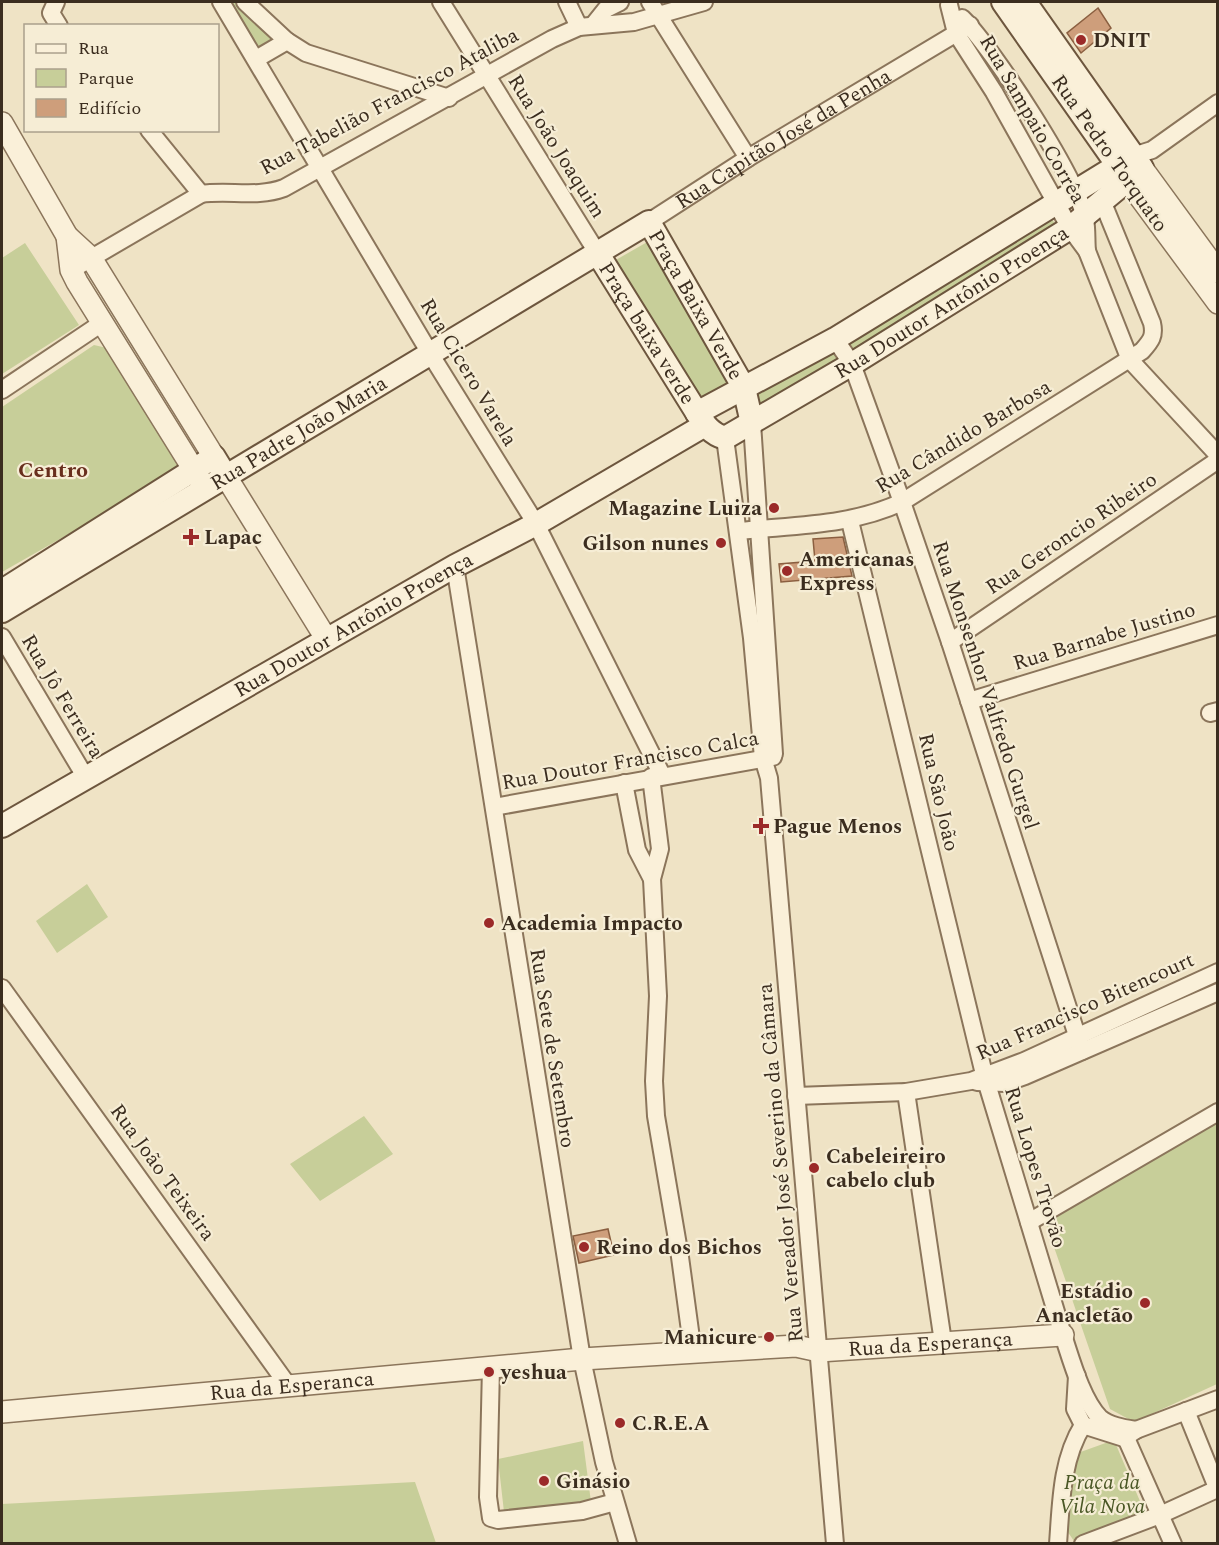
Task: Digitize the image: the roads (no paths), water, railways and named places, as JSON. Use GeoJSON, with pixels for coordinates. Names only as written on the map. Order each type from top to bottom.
{"type":"FeatureCollection","features":[{"type":"Feature","properties":{"kind":"main road","name":"Rua Pedro Torquato"},"geometry":{"type":"LineString","coordinates":[[1003,2],[1028,17],[1075,88],[1135,164]]}},
{"type":"Feature","properties":{"kind":"main road","name":"Rua Doutor Antônio Proença"},"geometry":{"type":"LineString","coordinates":[[744,388],[835,339],[1066,199],[1135,164]]}},
{"type":"Feature","properties":{"kind":"main road","name":"Rua Doutor Antônio Proença"},"geometry":{"type":"LineString","coordinates":[[752,423],[852,364],[1086,216],[1135,164]]}},
{"type":"Feature","properties":{"kind":"main road","name":"Rua Capitão José da Penha"},"geometry":{"type":"LineString","coordinates":[[598,254],[649,222]]}},
{"type":"Feature","properties":{"kind":"main road","name":"Praça Baixa Verde"},"geometry":{"type":"LineString","coordinates":[[649,222],[744,388],[752,423]]}},
{"type":"Feature","properties":{"kind":"main road","name":"Rua Padre João Maria"},"geometry":{"type":"LineString","coordinates":[[98,541],[220,466],[431,355],[598,254]]}},
{"type":"Feature","properties":{"kind":"main road","name":"Praça baixa verde"},"geometry":{"type":"LineString","coordinates":[[598,254],[701,419]]}},
{"type":"Feature","properties":{"kind":"main road","name":"Praça Baixa Verde"},"geometry":{"type":"LineString","coordinates":[[725,438],[711,432],[701,419],[744,388]]}},
{"type":"Feature","properties":{"kind":"main road","name":"Rua Doutor Antônio Proença"},"geometry":{"type":"LineString","coordinates":[[2,826],[455,566],[536,524],[701,419]]}},
{"type":"Feature","properties":{"kind":"main road"},"geometry":{"type":"LineString","coordinates":[[725,438],[752,423]]}},
{"type":"Feature","properties":{"kind":"main road"},"geometry":{"type":"LineString","coordinates":[[2,591],[98,541]]}},
{"type":"Feature","properties":{"kind":"main road"},"geometry":{"type":"LineString","coordinates":[[2,611],[98,541]]}},
{"type":"Feature","properties":{"kind":"street","name":"Rua Cicero Varela"},"geometry":{"type":"LineString","coordinates":[[221,2],[322,167],[431,355],[536,524],[656,776],[660,849],[652,879]]}},
{"type":"Feature","properties":{"kind":"street"},"geometry":{"type":"LineString","coordinates":[[245,2],[286,41],[306,53],[449,98]]}},
{"type":"Feature","properties":{"kind":"street","name":"Rua João Joaquim"},"geometry":{"type":"LineString","coordinates":[[441,2],[598,254]]}},
{"type":"Feature","properties":{"kind":"street"},"geometry":{"type":"LineString","coordinates":[[567,2],[587,25],[606,9],[620,2]]}},
{"type":"Feature","properties":{"kind":"street","name":"Rua Tabelião Francisco Ataliba"},"geometry":{"type":"LineString","coordinates":[[71,270],[201,194],[226,192],[268,194],[449,98],[552,39],[587,25],[617,25],[654,9],[704,2]]}},
{"type":"Feature","properties":{"kind":"street","name":"Rua Sampaio Corrêa"},"geometry":{"type":"LineString","coordinates":[[948,3],[963,29],[1013,87],[1066,199],[1086,216],[1087,251],[1131,360],[1218,455]]}},
{"type":"Feature","properties":{"kind":"street"},"geometry":{"type":"LineString","coordinates":[[654,9],[748,158]]}},
{"type":"Feature","properties":{"kind":"street","name":"Rua Capitão José da Penha"},"geometry":{"type":"LineString","coordinates":[[649,222],[748,158],[963,29]]}},
{"type":"Feature","properties":{"kind":"street"},"geometry":{"type":"LineString","coordinates":[[256,59],[286,41]]}},
{"type":"Feature","properties":{"kind":"street"},"geometry":{"type":"LineString","coordinates":[[1135,164],[1218,103]]}},
{"type":"Feature","properties":{"kind":"street"},"geometry":{"type":"LineString","coordinates":[[2,123],[67,236],[92,258],[327,640]]}},
{"type":"Feature","properties":{"kind":"street"},"geometry":{"type":"LineString","coordinates":[[151,132],[201,194]]}},
{"type":"Feature","properties":{"kind":"street","name":"Rua Pedro Torquato"},"geometry":{"type":"LineString","coordinates":[[1135,164],[1218,272]]}},
{"type":"Feature","properties":{"kind":"street","name":"Rua Pedro Torquato"},"geometry":{"type":"LineString","coordinates":[[1135,164],[1218,303]]}},
{"type":"Feature","properties":{"kind":"street","name":"Rua Cândido Barbosa"},"geometry":{"type":"LineString","coordinates":[[738,531],[850,520],[880,513],[902,502],[1131,360],[1147,346],[1154,333],[1148,308],[1086,216]]}},
{"type":"Feature","properties":{"kind":"street"},"geometry":{"type":"LineString","coordinates":[[67,236],[71,270],[164,424],[200,478]]}},
{"type":"Feature","properties":{"kind":"street"},"geometry":{"type":"LineString","coordinates":[[89,299],[110,287]]}},
{"type":"Feature","properties":{"kind":"street"},"geometry":{"type":"LineString","coordinates":[[2,390],[105,328],[130,321]]}},
{"type":"Feature","properties":{"kind":"street","name":"Rua Monsenhor Valfredo Gurgel"},"geometry":{"type":"LineString","coordinates":[[835,339],[852,364],[902,502],[950,642],[1079,1044]]}},
{"type":"Feature","properties":{"kind":"street"},"geometry":{"type":"LineString","coordinates":[[164,424],[186,411]]}},
{"type":"Feature","properties":{"kind":"street","name":"Rua Vereador José Severino da Câmara"},"geometry":{"type":"LineString","coordinates":[[752,423],[759,529],[759,637],[769,778],[836,1544]]}},
{"type":"Feature","properties":{"kind":"street","name":"Rua Vereador José Severino da Câmara"},"geometry":{"type":"LineString","coordinates":[[725,438],[738,531],[759,637]]}},
{"type":"Feature","properties":{"kind":"street","name":"Rua Geroncio Ribeiro"},"geometry":{"type":"LineString","coordinates":[[950,642],[1218,460]]}},
{"type":"Feature","properties":{"kind":"street","name":"Rua São João"},"geometry":{"type":"LineString","coordinates":[[850,520],[981,1080]]}},
{"type":"Feature","properties":{"kind":"street","name":"Rua Sete de Setembro"},"geometry":{"type":"LineString","coordinates":[[455,566],[531,1054],[582,1359],[615,1502]]}},
{"type":"Feature","properties":{"kind":"street","name":"Rua Barnabe Justino"},"geometry":{"type":"LineString","coordinates":[[969,701],[1218,625]]}},
{"type":"Feature","properties":{"kind":"street","name":"Rua Jô Ferreira"},"geometry":{"type":"LineString","coordinates":[[2,637],[86,778]]}},
{"type":"Feature","properties":{"kind":"street","name":"Rua Doutor Francisco Calca"},"geometry":{"type":"LineString","coordinates":[[494,807],[656,776],[769,758]]}},
{"type":"Feature","properties":{"kind":"street"},"geometry":{"type":"LineString","coordinates":[[624,783],[637,850],[652,879],[658,996],[654,1081],[656,1116],[680,1257],[693,1353]]}},
{"type":"Feature","properties":{"kind":"street","name":"Rua Francisco Bitencourt"},"geometry":{"type":"LineString","coordinates":[[796,1096],[906,1092],[981,1080],[1005,1083],[1025,1076],[1079,1044],[1218,972]]}},
{"type":"Feature","properties":{"kind":"street","name":"Rua João Teixeira"},"geometry":{"type":"LineString","coordinates":[[2,988],[287,1384]]}},
{"type":"Feature","properties":{"kind":"street","name":"Rua Francisco Bitencourt"},"geometry":{"type":"LineString","coordinates":[[1079,1044],[1218,992]]}},
{"type":"Feature","properties":{"kind":"street","name":"Rua Lopes Trovão"},"geometry":{"type":"LineString","coordinates":[[981,1080],[1029,1222],[1077,1376]]}},
{"type":"Feature","properties":{"kind":"street"},"geometry":{"type":"LineString","coordinates":[[906,1092],[942,1335]]}},
{"type":"Feature","properties":{"kind":"street"},"geometry":{"type":"LineString","coordinates":[[1029,1222],[1218,1112]]}},
{"type":"Feature","properties":{"kind":"street","name":"Rua da Esperança"},"geometry":{"type":"LineString","coordinates":[[582,1359],[1061,1328]]}},
{"type":"Feature","properties":{"kind":"street","name":"Rua da Esperanca"},"geometry":{"type":"LineString","coordinates":[[2,1412],[287,1384],[582,1359]]}},
{"type":"Feature","properties":{"kind":"street"},"geometry":{"type":"LineString","coordinates":[[491,1367],[488,1497],[490,1518],[498,1520],[582,1511],[615,1502],[628,1544]]}},
{"type":"Feature","properties":{"kind":"street"},"geometry":{"type":"LineString","coordinates":[[1077,1376],[1075,1409],[1083,1425],[1091,1430],[1127,1432],[1218,1399]]}},
{"type":"Feature","properties":{"kind":"street"},"geometry":{"type":"LineString","coordinates":[[1077,1376],[1101,1419],[1127,1432],[1173,1544]]}},
{"type":"Feature","properties":{"kind":"street"},"geometry":{"type":"LineString","coordinates":[[1083,1544],[1160,1515],[1217,1490],[1186,1411]]}},
{"type":"Feature","properties":{"kind":"street"},"geometry":{"type":"LineString","coordinates":[[1058,1544],[1062,1491],[1070,1455],[1083,1425]]}},
{"type":"Feature","properties":{"kind":"place","name":"DNIT"},"geometry":{"type":"Point","coordinates":[1081,40]}},
{"type":"Feature","properties":{"kind":"place","name":"Magazine Luiza"},"geometry":{"type":"Point","coordinates":[774,508]}},
{"type":"Feature","properties":{"kind":"place","name":"Lapac"},"geometry":{"type":"Point","coordinates":[191,537]}},
{"type":"Feature","properties":{"kind":"place","name":"Gilson nunes"},"geometry":{"type":"Point","coordinates":[721,543]}},
{"type":"Feature","properties":{"kind":"place","name":"Americanas Express"},"geometry":{"type":"Point","coordinates":[787,571]}},
{"type":"Feature","properties":{"kind":"place","name":"Pague Menos"},"geometry":{"type":"Point","coordinates":[761,826]}},
{"type":"Feature","properties":{"kind":"place","name":"Academia Impacto"},"geometry":{"type":"Point","coordinates":[489,923]}},
{"type":"Feature","properties":{"kind":"place","name":"Cabeleireiro cabelo club"},"geometry":{"type":"Point","coordinates":[814,1168]}},
{"type":"Feature","properties":{"kind":"place","name":"Reino dos Bichos"},"geometry":{"type":"Point","coordinates":[584,1247]}},
{"type":"Feature","properties":{"kind":"place","name":"Estádio Anacletão"},"geometry":{"type":"Point","coordinates":[1145,1303]}},
{"type":"Feature","properties":{"kind":"place","name":"Manicure"},"geometry":{"type":"Point","coordinates":[769,1337]}},
{"type":"Feature","properties":{"kind":"place","name":"yeshua"},"geometry":{"type":"Point","coordinates":[489,1372]}},
{"type":"Feature","properties":{"kind":"place","name":"C.R.E.A"},"geometry":{"type":"Point","coordinates":[620,1423]}},
{"type":"Feature","properties":{"kind":"place","name":"Ginásio"},"geometry":{"type":"Point","coordinates":[544,1481]}},
{"type":"Feature","properties":{"kind":"district","name":"Centro"},"geometry":{"type":"Point","coordinates":[53,469]}},
{"type":"Feature","properties":{"kind":"park label","name":"Praça da Vila Nova"},"geometry":{"type":"Point","coordinates":[1102,1494]}}]}
